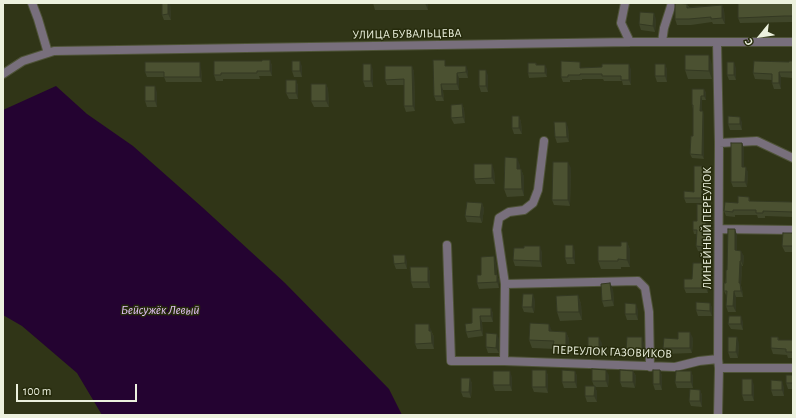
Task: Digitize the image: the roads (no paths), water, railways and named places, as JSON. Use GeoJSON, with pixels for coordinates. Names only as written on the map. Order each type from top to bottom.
{"type":"FeatureCollection","features":[{"type":"Feature","properties":{"kind":"street"},"geometry":{"type":"LineString","coordinates":[[32,3],[48,53]]}},
{"type":"Feature","properties":{"kind":"street"},"geometry":{"type":"LineString","coordinates":[[625,3],[621,23],[630,42]]}},
{"type":"Feature","properties":{"kind":"street"},"geometry":{"type":"LineString","coordinates":[[662,42],[664,28],[672,3]]}},
{"type":"Feature","properties":{"kind":"street","name":"УЛИЦА БУВАЛЬЦЕВА"},"geometry":{"type":"LineString","coordinates":[[3,74],[23,61],[54,51],[70,50],[630,42],[793,42]]}},
{"type":"Feature","properties":{"kind":"street","name":"ЛИНЕЙНЫЙ ПЕРЕУЛОК"},"geometry":{"type":"LineString","coordinates":[[717,42],[719,143],[718,415]]}},
{"type":"Feature","properties":{"kind":"street"},"geometry":{"type":"LineString","coordinates":[[504,361],[505,284],[497,230],[499,218],[509,212],[524,210],[533,204],[538,190],[544,141]]}},
{"type":"Feature","properties":{"kind":"street"},"geometry":{"type":"LineString","coordinates":[[719,143],[756,141],[793,158]]}},
{"type":"Feature","properties":{"kind":"street"},"geometry":{"type":"LineString","coordinates":[[719,228],[793,230]]}},
{"type":"Feature","properties":{"kind":"street","name":"ПЕРЕУЛОК ГАЗОВИКОВ"},"geometry":{"type":"LineString","coordinates":[[447,245],[451,361],[504,361],[675,367],[699,361],[718,359]]}},
{"type":"Feature","properties":{"kind":"street"},"geometry":{"type":"LineString","coordinates":[[505,284],[638,281],[646,288],[649,312],[650,367]]}},
{"type":"Feature","properties":{"kind":"street"},"geometry":{"type":"LineString","coordinates":[[719,368],[793,368]]}},
{"type":"Feature","properties":{"kind":"water","name":"Бейсужёк Левый"},"geometry":{"type":"Polygon","coordinates":[[[56,86],[87,114],[133,146],[285,283],[389,389],[402,415],[102,415],[77,373],[22,326],[3,315],[3,110],[56,86]]]}}]}
